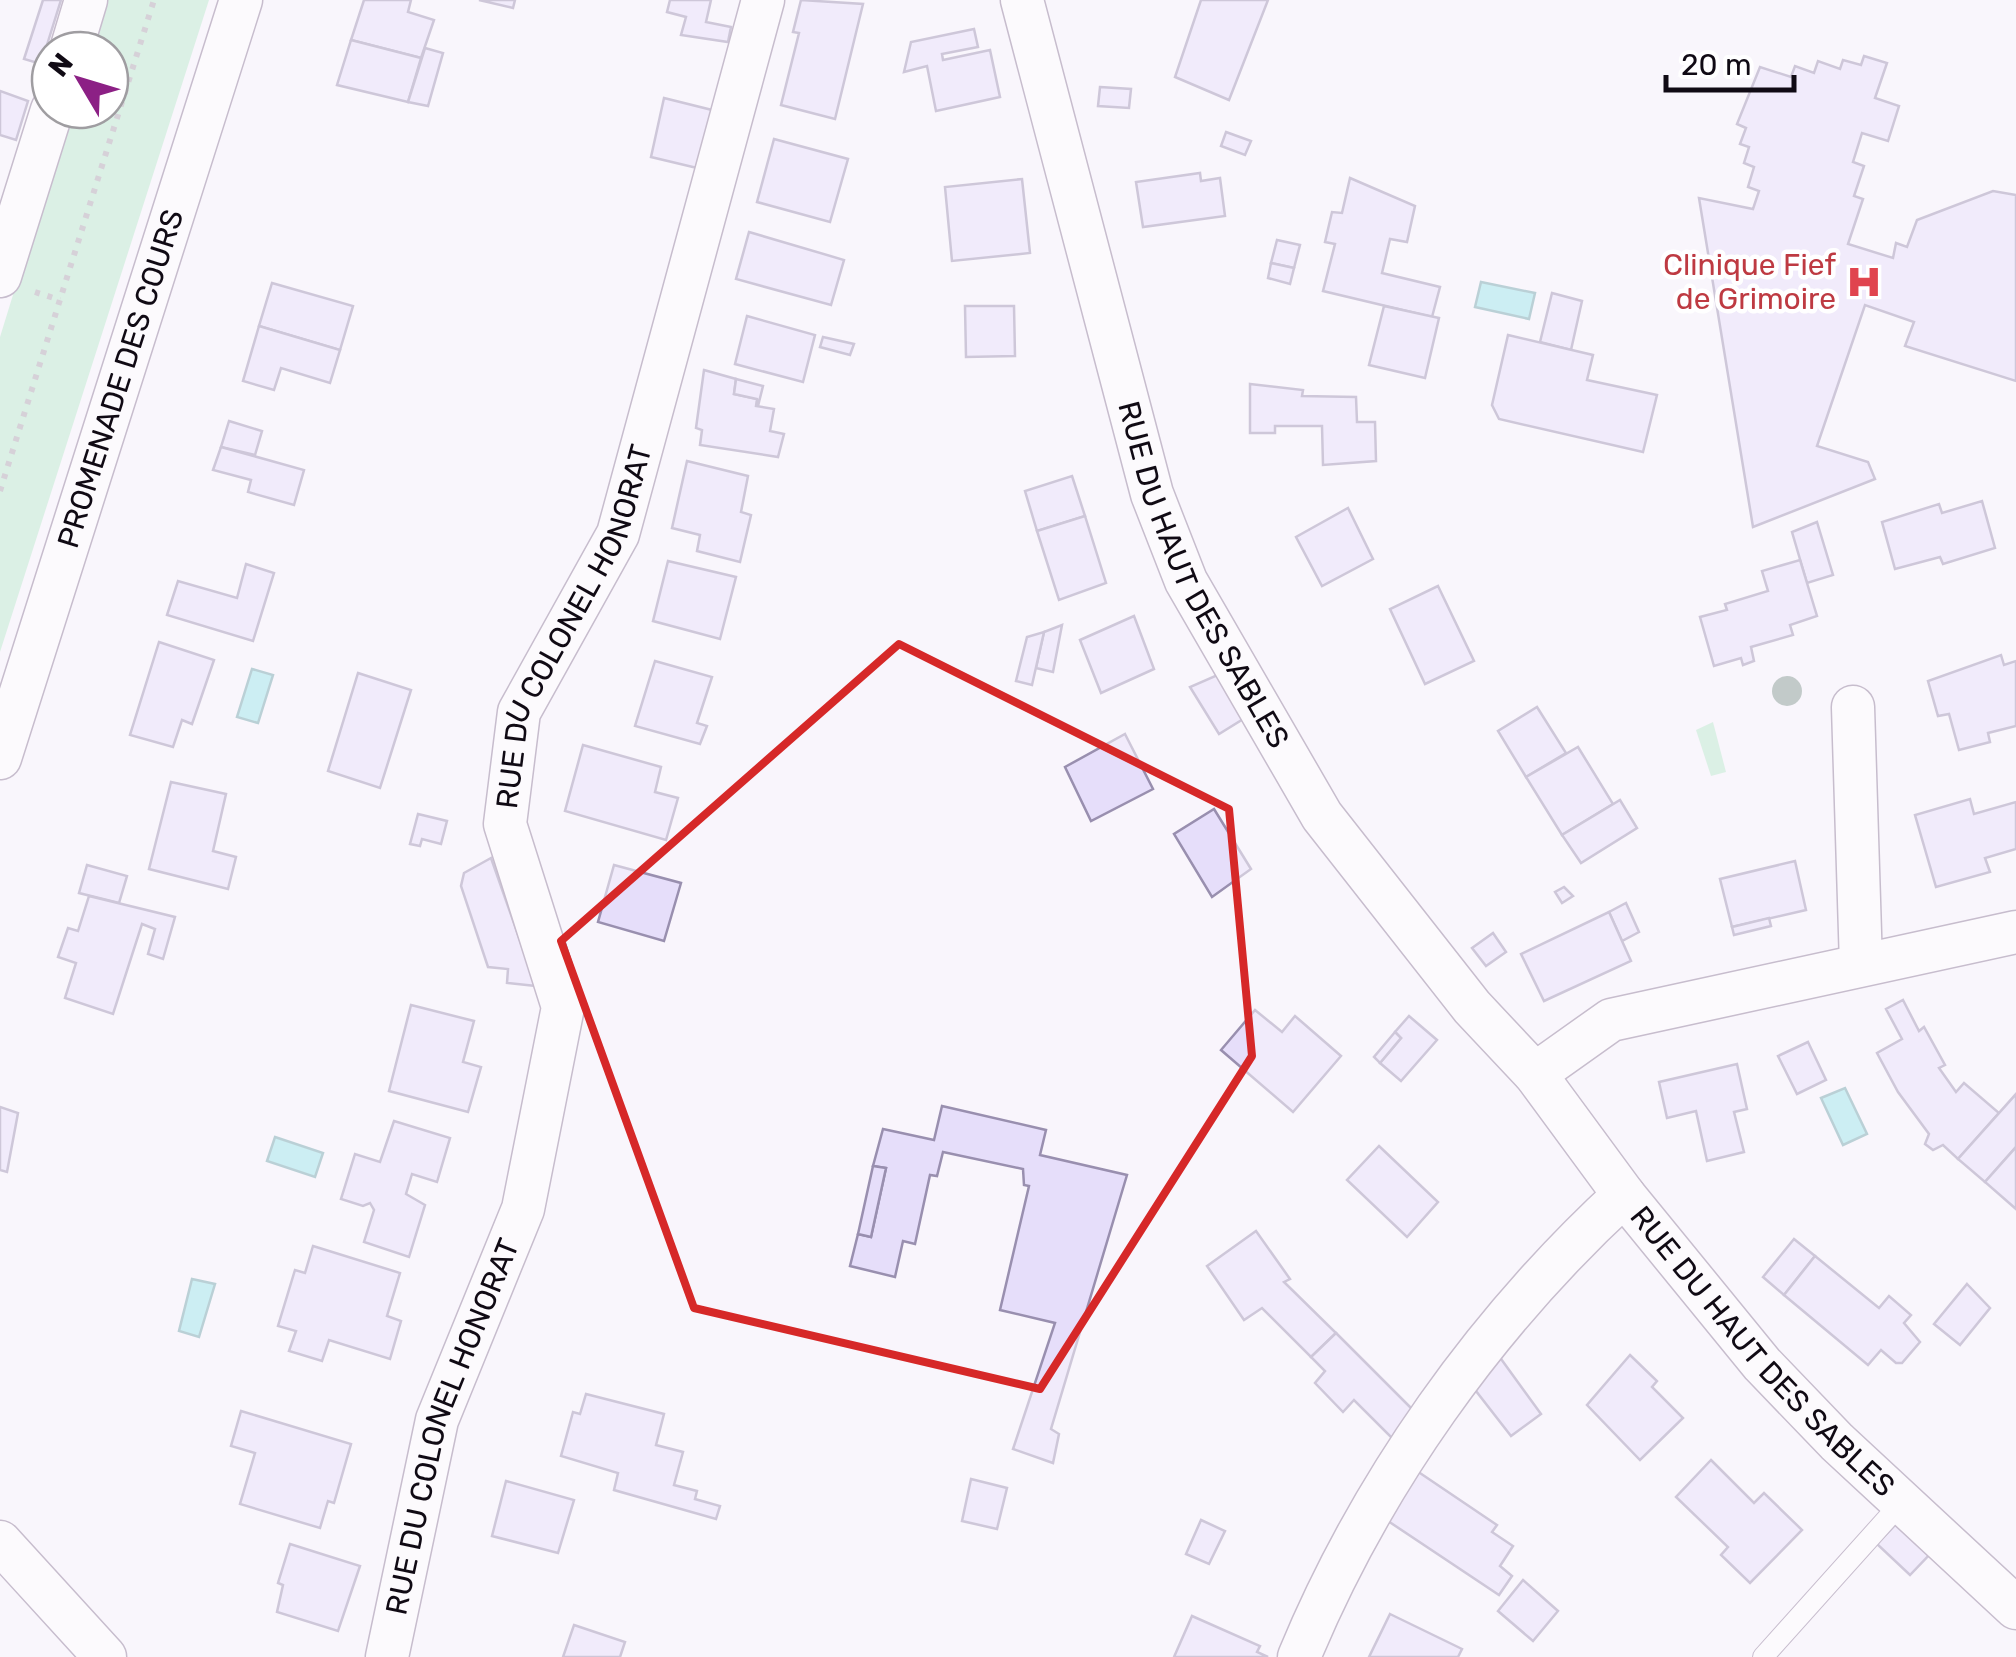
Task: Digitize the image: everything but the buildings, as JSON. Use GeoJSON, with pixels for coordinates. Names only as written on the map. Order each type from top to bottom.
{"type":"FeatureCollection","features":[{"type":"Feature","properties":{"kind":"street"},"geometry":{"type":"LineString","coordinates":[[77,30],[86,0]]}},
{"type":"Feature","properties":{"kind":"street","name":"PROMENADE DES COURS"},"geometry":{"type":"LineString","coordinates":[[0,756],[241,0]]}},
{"type":"Feature","properties":{"kind":"street","name":"RUE DU COLONEL HONORAT"},"geometry":{"type":"LineString","coordinates":[[387,1657],[436,1420],[522,1209],[563,1007],[505,824],[519,712],[618,534],[763,0]]}},
{"type":"Feature","properties":{"kind":"street","name":"RUE DU HAUT DES SABLES"},"geometry":{"type":"LineString","coordinates":[[1022,0],[1138,450],[1186,581],[1322,816],[1472,1007],[1535,1074],[1624,1195],[1762,1364],[1902,1502],[2011,1591]]}},
{"type":"Feature","properties":{"kind":"street"},"geometry":{"type":"LineString","coordinates":[[0,276],[46,130]]}},
{"type":"Feature","properties":{"kind":"street"},"geometry":{"type":"LineString","coordinates":[[1854,707],[1861,966]]}},
{"type":"Feature","properties":{"kind":"street"},"geometry":{"type":"LineString","coordinates":[[1535,1074],[1611,1020],[2016,932]]}},
{"type":"Feature","properties":{"kind":"street"},"geometry":{"type":"LineString","coordinates":[[1299,1657],[1364,1517],[1475,1358],[1597,1219],[1624,1195]]}},
{"type":"Feature","properties":{"kind":"street"},"geometry":{"type":"LineString","coordinates":[[0,1542],[105,1657]]}},
{"type":"Feature","properties":{"kind":"lane"},"geometry":{"type":"LineString","coordinates":[[1763,1657],[1902,1502]]}},
{"type":"Feature","properties":{"kind":"path"},"geometry":{"type":"LineString","coordinates":[[0,491],[154,0]]}},
{"type":"Feature","properties":{"kind":"highlighted area"},"geometry":{"type":"Polygon","coordinates":[[[899,644],[1229,809],[1252,1056],[1040,1389],[694,1308],[561,941],[899,644]]]}},
{"type":"Feature","properties":{"kind":"green space"},"geometry":{"type":"Polygon","coordinates":[[[104,0],[209,0],[0,652],[0,337],[64,130],[130,130],[130,30],[94,30],[104,0]]]}},
{"type":"Feature","properties":{"kind":"green space"},"geometry":{"type":"Polygon","coordinates":[[[1713,722],[1726,772],[1711,776],[1696,730],[1713,722]]]}},
{"type":"Feature","properties":{"kind":"water"},"geometry":{"type":"Polygon","coordinates":[[[1481,282],[1535,293],[1529,319],[1475,307],[1481,282]]]}},
{"type":"Feature","properties":{"kind":"water"},"geometry":{"type":"Polygon","coordinates":[[[252,669],[273,675],[258,723],[237,717],[252,669]]]}},
{"type":"Feature","properties":{"kind":"water"},"geometry":{"type":"Polygon","coordinates":[[[1845,1088],[1867,1134],[1843,1145],[1821,1098],[1845,1088]]]}},
{"type":"Feature","properties":{"kind":"water"},"geometry":{"type":"Polygon","coordinates":[[[275,1137],[323,1153],[315,1177],[267,1161],[275,1137]]]}},
{"type":"Feature","properties":{"kind":"water"},"geometry":{"type":"Polygon","coordinates":[[[192,1279],[215,1284],[199,1337],[179,1331],[192,1279]]]}},
{"type":"Feature","properties":{"kind":"place","name":"Clinique Fief de Grimoire"},"geometry":{"type":"Point","coordinates":[1864,282]}}]}
